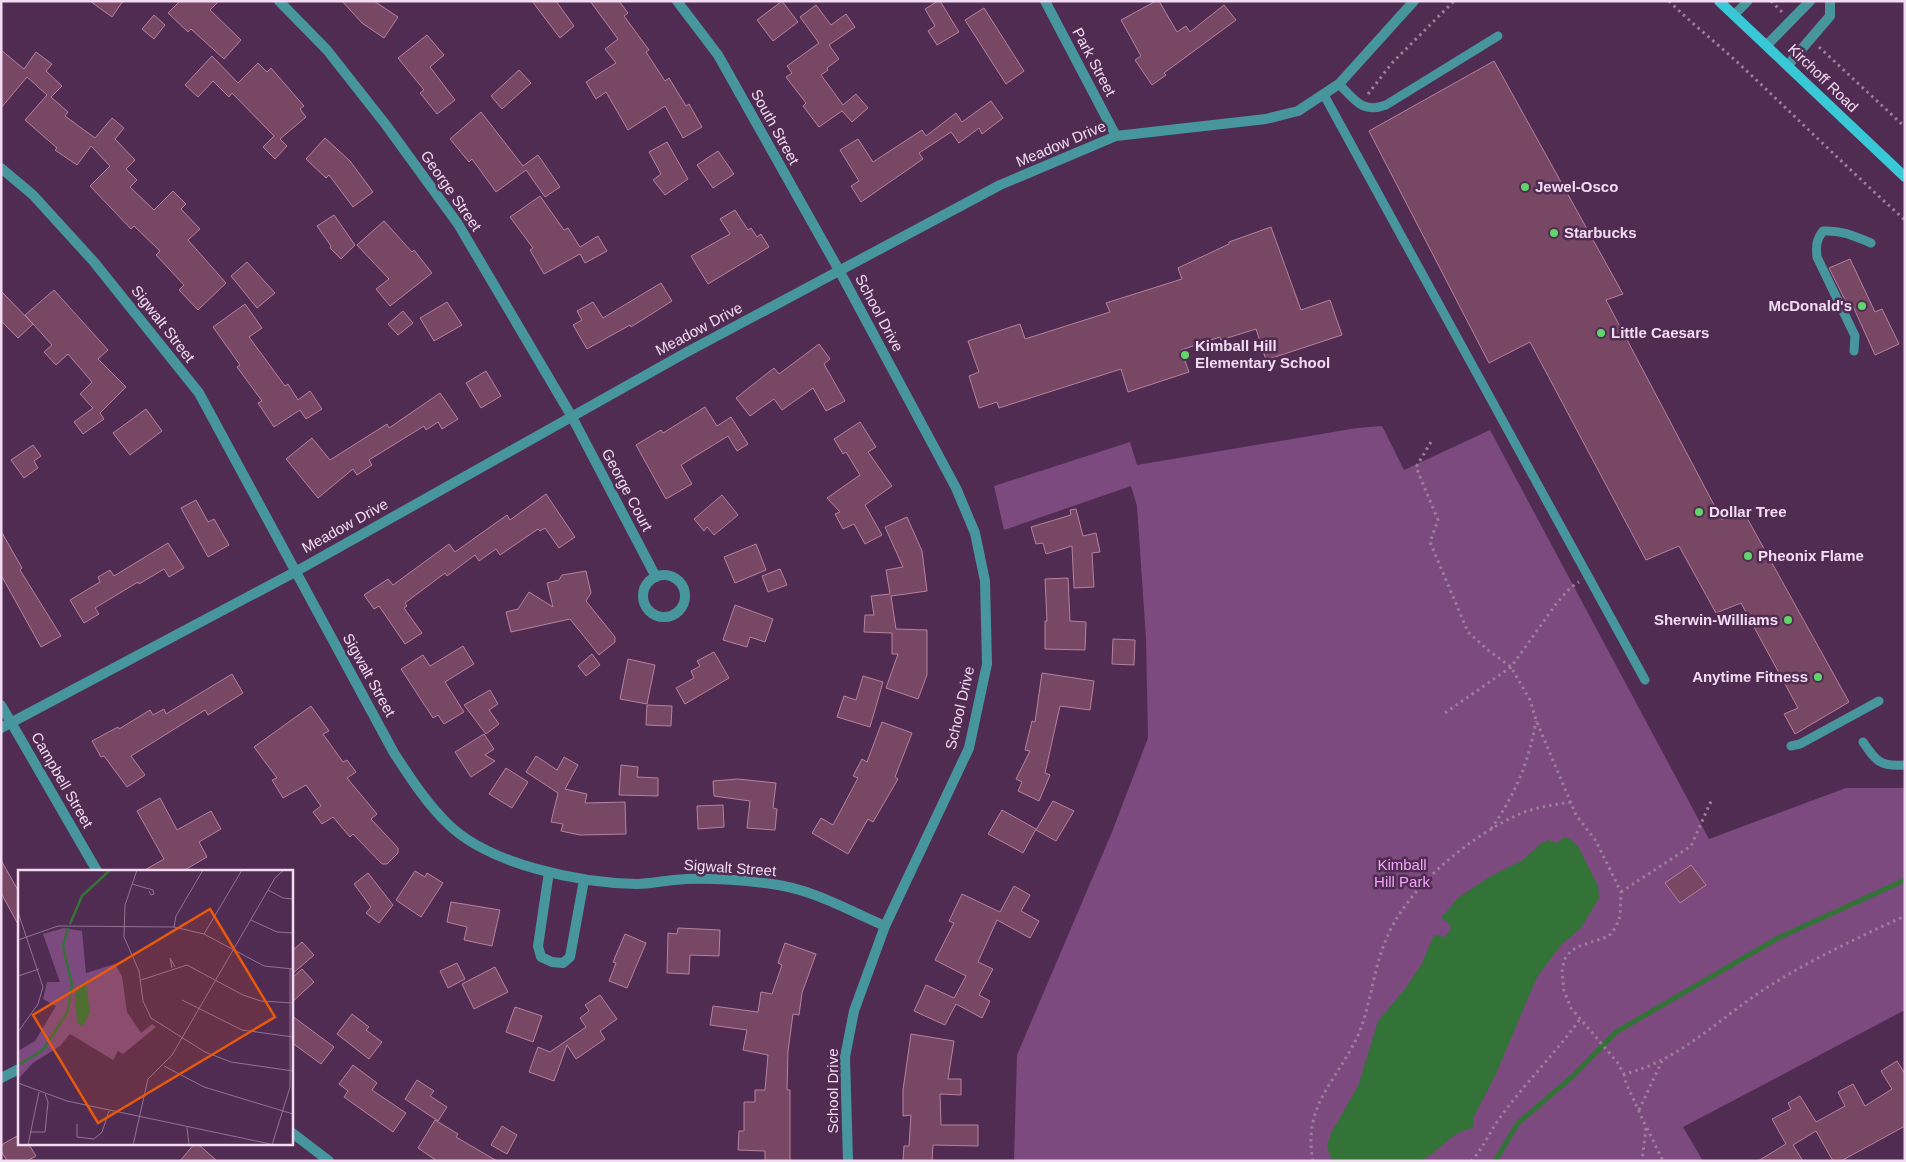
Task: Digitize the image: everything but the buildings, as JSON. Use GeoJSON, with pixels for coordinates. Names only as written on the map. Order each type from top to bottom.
{"type":"FeatureCollection","features":[{"type":"Feature","properties":{"kind":"main road","name":"Kirchoff Road"},"geometry":{"type":"LineString","coordinates":[[1719,1],[1905,177]]}},
{"type":"Feature","properties":{"kind":"street","name":"George Street"},"geometry":{"type":"LineString","coordinates":[[280,1],[327,50],[386,125],[458,224],[572,417]]}},
{"type":"Feature","properties":{"kind":"street","name":"South Street"},"geometry":{"type":"LineString","coordinates":[[677,1],[718,55],[840,272]]}},
{"type":"Feature","properties":{"kind":"street","name":"Park Street"},"geometry":{"type":"LineString","coordinates":[[1045,1],[1116,136]]}},
{"type":"Feature","properties":{"kind":"street","name":"Meadow Drive"},"geometry":{"type":"LineString","coordinates":[[1,728],[295,572],[688,352],[1000,185],[1116,136],[1266,119],[1298,111],[1339,84],[1414,1]]}},
{"type":"Feature","properties":{"kind":"street"},"geometry":{"type":"LineString","coordinates":[[1767,45],[1810,1]]}},
{"type":"Feature","properties":{"kind":"street"},"geometry":{"type":"LineString","coordinates":[[1788,65],[1830,16],[1830,1]]}},
{"type":"Feature","properties":{"kind":"street","name":"Sigwalt Street"},"geometry":{"type":"LineString","coordinates":[[1,168],[33,195],[94,262],[199,394],[394,753],[426,801],[450,826],[471,842],[499,856],[549,872],[584,880],[638,884],[709,879],[773,884],[806,892],[885,926]]}},
{"type":"Feature","properties":{"kind":"street","name":"School Drive"},"geometry":{"type":"LineString","coordinates":[[840,272],[956,488],[974,533],[985,581],[986,664],[969,748],[885,926],[854,1011],[845,1057],[848,1161]]}},
{"type":"Feature","properties":{"kind":"street","name":"George Court"},"geometry":{"type":"LineString","coordinates":[[572,417],[656,577]]}},
{"type":"Feature","properties":{"kind":"street"},"geometry":{"type":"LineString","coordinates":[[669,576],[675,579],[683,589],[684,603],[676,614],[656,616],[646,606],[643,593],[645,586],[656,577],[669,576]]}},
{"type":"Feature","properties":{"kind":"street","name":"Campbell Street"},"geometry":{"type":"LineString","coordinates":[[1,705],[96,870]]}},
{"type":"Feature","properties":{"kind":"street"},"geometry":{"type":"LineString","coordinates":[[549,872],[538,946],[541,957],[552,962],[563,963],[570,957],[584,880]]}},
{"type":"Feature","properties":{"kind":"street"},"geometry":{"type":"LineString","coordinates":[[1,1078],[18,1070]]}},
{"type":"Feature","properties":{"kind":"street"},"geometry":{"type":"LineString","coordinates":[[292,1133],[329,1161]]}},
{"type":"Feature","properties":{"kind":"lane"},"geometry":{"type":"LineString","coordinates":[[1734,15],[1748,1]]}},
{"type":"Feature","properties":{"kind":"lane"},"geometry":{"type":"LineString","coordinates":[[1339,84],[1359,105],[1373,110],[1386,105],[1498,36]]}},
{"type":"Feature","properties":{"kind":"lane"},"geometry":{"type":"LineString","coordinates":[[1324,95],[1645,680]]}},
{"type":"Feature","properties":{"kind":"lane"},"geometry":{"type":"LineString","coordinates":[[1854,351],[1855,336],[1817,257],[1816,246],[1818,238],[1824,231],[1850,233],[1871,243]]}},
{"type":"Feature","properties":{"kind":"lane"},"geometry":{"type":"LineString","coordinates":[[1790,746],[1800,744],[1879,701]]}},
{"type":"Feature","properties":{"kind":"lane"},"geometry":{"type":"LineString","coordinates":[[1863,742],[1881,763],[1890,767],[1905,766]]}},
{"type":"Feature","properties":{"kind":"path"},"geometry":{"type":"LineString","coordinates":[[1359,105],[1392,63],[1454,1]]}},
{"type":"Feature","properties":{"kind":"path"},"geometry":{"type":"LineString","coordinates":[[1669,1],[1694,26],[1734,59],[1852,174],[1905,220]]}},
{"type":"Feature","properties":{"kind":"path"},"geometry":{"type":"LineString","coordinates":[[1771,1],[1791,20]]}},
{"type":"Feature","properties":{"kind":"path"},"geometry":{"type":"LineString","coordinates":[[1811,39],[1905,127]]}},
{"type":"Feature","properties":{"kind":"path"},"geometry":{"type":"LineString","coordinates":[[1431,442],[1416,467],[1438,520],[1430,542],[1456,607],[1468,632],[1511,667],[1530,700],[1536,720],[1576,815],[1596,841],[1621,892],[1620,916],[1616,927],[1609,936],[1577,947],[1564,960],[1562,972],[1564,992],[1571,1008],[1617,1062],[1663,1161]]}},
{"type":"Feature","properties":{"kind":"path"},"geometry":{"type":"LineString","coordinates":[[1445,713],[1511,667],[1556,604],[1570,588],[1587,577]]}},
{"type":"Feature","properties":{"kind":"path"},"geometry":{"type":"LineString","coordinates":[[1490,830],[1504,810],[1521,777],[1530,751],[1536,720]]}},
{"type":"Feature","properties":{"kind":"path"},"geometry":{"type":"LineString","coordinates":[[1621,892],[1691,846],[1712,799]]}},
{"type":"Feature","properties":{"kind":"path"},"geometry":{"type":"LineString","coordinates":[[1313,1161],[1309,1142],[1311,1122],[1319,1102],[1359,1032],[1385,942],[1399,916],[1423,884],[1445,862],[1490,830],[1514,817],[1543,807],[1571,802]]}},
{"type":"Feature","properties":{"kind":"path"},"geometry":{"type":"LineString","coordinates":[[1624,1074],[1663,1060],[1764,990],[1844,944],[1905,916]]}},
{"type":"Feature","properties":{"kind":"path"},"geometry":{"type":"LineString","coordinates":[[1471,1161],[1478,1154],[1499,1119],[1563,1044],[1580,1019]]}},
{"type":"Feature","properties":{"kind":"path"},"geometry":{"type":"LineString","coordinates":[[1639,1110],[1663,1060]]}},
{"type":"Feature","properties":{"kind":"path"},"geometry":{"type":"LineString","coordinates":[[1642,1161],[1646,1126]]}},
{"type":"Feature","properties":{"kind":"green space","name":"Kimball Hill Park"},"geometry":{"type":"Polygon","coordinates":[[[1382,426],[1404,470],[1490,430],[1709,839],[1846,788],[1905,788],[1905,1010],[1683,1127],[1703,1161],[1014,1161],[1017,1055],[1112,832],[1148,738],[1146,638],[1137,506],[1131,486],[1004,530],[994,486],[1130,442],[1137,465],[1357,428],[1382,426]]]}},
{"type":"Feature","properties":{"kind":"shaded area"},"geometry":{"type":"Polygon","coordinates":[[[1563,838],[1569,838],[1578,846],[1598,885],[1599,898],[1581,928],[1561,945],[1537,977],[1495,1076],[1473,1118],[1474,1128],[1459,1133],[1422,1160],[1332,1161],[1327,1146],[1331,1133],[1358,1086],[1378,1021],[1404,990],[1421,965],[1434,935],[1445,937],[1451,928],[1448,922],[1441,918],[1458,898],[1489,877],[1523,860],[1540,844],[1548,840],[1557,843],[1563,838]]]}},
{"type":"Feature","properties":{"kind":"waterway"},"geometry":{"type":"LineString","coordinates":[[1495,1161],[1518,1123],[1573,1076],[1616,1032],[1778,938],[1905,880]]}},
{"type":"Feature","properties":{"kind":"place","name":"Jewel-Osco"},"geometry":{"type":"Point","coordinates":[1525,187]}},
{"type":"Feature","properties":{"kind":"place","name":"Starbucks"},"geometry":{"type":"Point","coordinates":[1554,233]}},
{"type":"Feature","properties":{"kind":"place","name":"McDonald's"},"geometry":{"type":"Point","coordinates":[1862,306]}},
{"type":"Feature","properties":{"kind":"place","name":"Little Caesars"},"geometry":{"type":"Point","coordinates":[1601,333]}},
{"type":"Feature","properties":{"kind":"place","name":"Kimball Hill Elementary School"},"geometry":{"type":"Point","coordinates":[1185,355]}},
{"type":"Feature","properties":{"kind":"place","name":"Dollar Tree"},"geometry":{"type":"Point","coordinates":[1699,512]}},
{"type":"Feature","properties":{"kind":"place","name":"Pheonix Flame"},"geometry":{"type":"Point","coordinates":[1748,556]}},
{"type":"Feature","properties":{"kind":"place","name":"Sherwin-Williams"},"geometry":{"type":"Point","coordinates":[1788,620]}},
{"type":"Feature","properties":{"kind":"place","name":"Anytime Fitness"},"geometry":{"type":"Point","coordinates":[1818,677]}}]}
